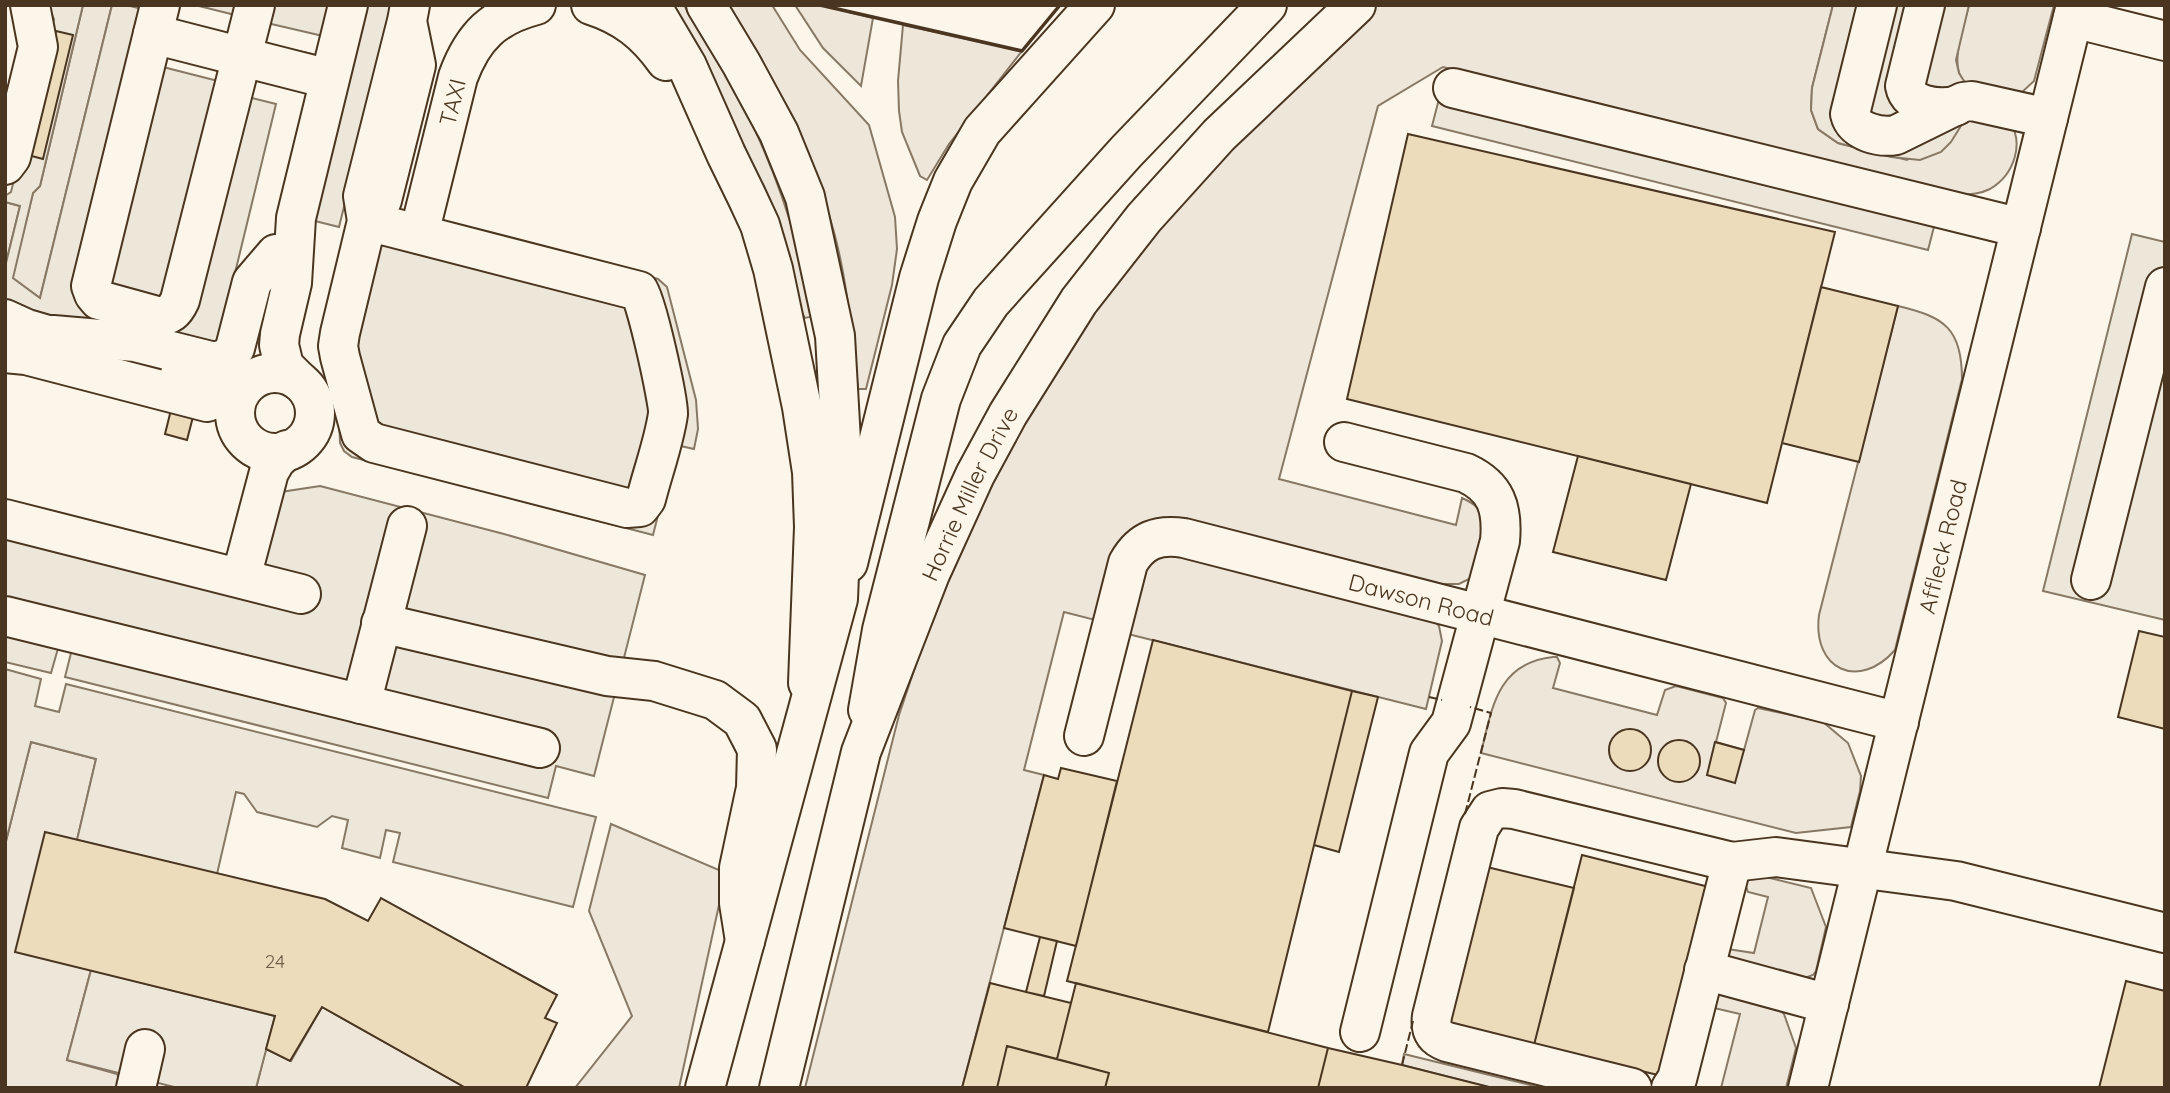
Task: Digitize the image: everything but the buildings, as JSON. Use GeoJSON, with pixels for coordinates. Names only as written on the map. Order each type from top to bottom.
{"type":"FeatureCollection","features":[{"type":"Feature","properties":{"kind":"street"},"geometry":{"type":"LineString","coordinates":[[5,27],[27,5]]}},
{"type":"Feature","properties":{"kind":"street"},"geometry":{"type":"LineString","coordinates":[[5,94],[27,5]]}},
{"type":"Feature","properties":{"kind":"street"},"geometry":{"type":"LineString","coordinates":[[5,165],[11,157],[38,47],[27,5]]}},
{"type":"Feature","properties":{"kind":"street"},"geometry":{"type":"LineString","coordinates":[[255,5],[242,57],[180,299],[172,313],[166,316],[157,316],[99,299],[91,286],[157,19],[242,57],[329,79]]}},
{"type":"Feature","properties":{"kind":"street"},"geometry":{"type":"LineString","coordinates":[[229,575],[269,472],[276,460],[298,445],[313,425],[313,401],[308,390],[284,366],[279,345],[292,283],[296,218],[348,5]]}},
{"type":"Feature","properties":{"kind":"street","name":"TAXI"},"geometry":{"type":"LineString","coordinates":[[419,234],[458,77],[466,57],[479,36],[495,22],[517,10],[536,5]]}},
{"type":"Feature","properties":{"kind":"street"},"geometry":{"type":"LineString","coordinates":[[591,5],[616,14],[652,41],[726,155]]}},
{"type":"Feature","properties":{"kind":"street"},"geometry":{"type":"LineString","coordinates":[[651,5],[687,66],[760,225],[773,270],[802,407],[812,472],[814,527],[806,723]]}},
{"type":"Feature","properties":{"kind":"street"},"geometry":{"type":"LineString","coordinates":[[706,5],[741,62],[779,133],[805,197],[821,265],[835,336],[840,413],[843,476],[838,599]]}},
{"type":"Feature","properties":{"kind":"street"},"geometry":{"type":"LineString","coordinates":[[705,1088],[806,723],[919,278],[937,220],[953,181],[982,131],[1095,5]]}},
{"type":"Feature","properties":{"kind":"street"},"geometry":{"type":"LineString","coordinates":[[861,752],[881,630],[941,399],[962,345],[991,302],[1126,152],[1267,5]]}},
{"type":"Feature","properties":{"kind":"street","name":"Horrie Miller Drive"},"geometry":{"type":"LineString","coordinates":[[779,1088],[861,752],[930,574],[975,475],[1008,414],[1079,301],[1144,218],[1219,135],[1356,5]]}},
{"type":"Feature","properties":{"kind":"street"},"geometry":{"type":"LineString","coordinates":[[1877,5],[1850,114],[1854,124],[1860,129],[1883,135],[1896,135],[1963,102],[1982,102],[2048,118]]}},
{"type":"Feature","properties":{"kind":"street"},"geometry":{"type":"LineString","coordinates":[[1925,5],[1905,86],[1906,92],[1913,101],[1938,107],[1956,106]]}},
{"type":"Feature","properties":{"kind":"street"},"geometry":{"type":"LineString","coordinates":[[2075,11],[2165,41]]}},
{"type":"Feature","properties":{"kind":"street","name":"Affleck Road"},"geometry":{"type":"LineString","coordinates":[[1808,1088],[2075,11]]}},
{"type":"Feature","properties":{"kind":"street"},"geometry":{"type":"LineString","coordinates":[[367,221],[635,289],[643,295],[668,411],[644,504],[633,509],[627,508],[374,443],[361,434],[338,346],[367,221],[363,196],[408,13]]}},
{"type":"Feature","properties":{"kind":"street"},"geometry":{"type":"LineString","coordinates":[[1453,88],[2021,228]]}},
{"type":"Feature","properties":{"kind":"street"},"geometry":{"type":"LineString","coordinates":[[5,353],[135,342],[219,361],[231,354],[235,348],[252,282],[276,254],[296,218]]}},
{"type":"Feature","properties":{"kind":"street"},"geometry":{"type":"LineString","coordinates":[[276,254],[262,307],[247,384],[236,404],[235,416],[242,434],[253,446],[264,451],[287,450]]}},
{"type":"Feature","properties":{"kind":"street"},"geometry":{"type":"LineString","coordinates":[[2091,580],[2165,286]]}},
{"type":"Feature","properties":{"kind":"street"},"geometry":{"type":"LineString","coordinates":[[5,318],[27,329],[120,401],[242,434]]}},
{"type":"Feature","properties":{"kind":"street"},"geometry":{"type":"LineString","coordinates":[[50,348],[132,362],[223,384],[247,384],[256,377],[267,374],[289,376],[299,381]]}},
{"type":"Feature","properties":{"kind":"street"},"geometry":{"type":"LineString","coordinates":[[229,575],[241,482],[242,434]]}},
{"type":"Feature","properties":{"kind":"street"},"geometry":{"type":"LineString","coordinates":[[1345,442],[1466,473],[1482,481],[1492,493],[1502,525],[1451,723],[1429,753],[1360,1032]]}},
{"type":"Feature","properties":{"kind":"street"},"geometry":{"type":"LineString","coordinates":[[5,519],[302,594]]}},
{"type":"Feature","properties":{"kind":"street"},"geometry":{"type":"LineString","coordinates":[[361,704],[407,526]]}},
{"type":"Feature","properties":{"kind":"street","name":"Dawson Road"},"geometry":{"type":"LineString","coordinates":[[1084,736],[1128,563],[1140,546],[1149,539],[1162,536],[1184,538],[1481,612],[1899,722]]}},
{"type":"Feature","properties":{"kind":"street"},"geometry":{"type":"LineString","coordinates":[[384,610],[607,676],[654,681],[715,700],[742,720],[757,749],[756,788],[739,868],[739,903],[746,943]]}},
{"type":"Feature","properties":{"kind":"street"},"geometry":{"type":"LineString","coordinates":[[5,616],[540,748]]}},
{"type":"Feature","properties":{"kind":"street"},"geometry":{"type":"LineString","coordinates":[[1632,1088],[1447,1042],[1433,1033],[1432,1016],[1479,828],[1490,811],[1514,809],[1731,863],[1776,857],[1956,881],[2165,933]]}},
{"type":"Feature","properties":{"kind":"street"},"geometry":{"type":"LineString","coordinates":[[1674,1083],[1731,863]]}},
{"type":"Feature","properties":{"kind":"street"},"geometry":{"type":"LineString","coordinates":[[1704,970],[1829,1004]]}},
{"type":"Feature","properties":{"kind":"street"},"geometry":{"type":"LineString","coordinates":[[135,1088],[145,1049]]}},
{"type":"Feature","properties":{"kind":"shaded area"},"geometry":{"type":"Polygon","coordinates":[[[47,5],[83,5],[40,186],[33,193],[13,278],[40,298],[112,5],[126,5],[175,17],[179,22],[229,34],[235,15],[195,5],[394,5],[339,227],[279,212],[308,93],[254,80],[248,97],[276,104],[218,343],[63,327],[5,301],[5,267],[20,206],[5,202],[5,196],[11,192],[54,19],[47,5]],[[267,23],[264,42],[267,44],[317,55],[323,36],[267,23]],[[167,57],[163,67],[218,81],[220,71],[167,57]]]}},
{"type":"Feature","properties":{"kind":"shaded area"},"geometry":{"type":"Polygon","coordinates":[[[83,5],[112,5],[40,298],[12,278],[33,193],[40,186],[83,5]]]}},
{"type":"Feature","properties":{"kind":"shaded area"},"geometry":{"type":"Polygon","coordinates":[[[663,5],[684,5],[729,79],[750,120],[769,162],[792,227],[807,283],[810,317],[805,318],[801,311],[663,5]]]}},
{"type":"Feature","properties":{"kind":"shaded area"},"geometry":{"type":"Polygon","coordinates":[[[728,5],[772,5],[800,50],[869,125],[895,217],[897,249],[892,285],[866,389],[858,389],[843,274],[826,205],[776,88],[728,5]]]}},
{"type":"Feature","properties":{"kind":"shaded area"},"geometry":{"type":"Polygon","coordinates":[[[795,5],[820,5],[873,18],[861,86],[823,48],[795,5]]]}},
{"type":"Feature","properties":{"kind":"shaded area"},"geometry":{"type":"Polygon","coordinates":[[[1375,5],[1833,5],[1812,88],[1811,110],[1818,129],[1838,143],[1907,160],[1967,116],[2009,121],[2016,139],[2014,158],[2005,176],[1990,189],[1957,195],[1443,67],[1378,106],[1279,479],[1456,525],[1462,498],[1483,513],[1486,523],[1484,543],[1471,578],[1459,584],[1441,584],[1184,519],[1095,620],[1064,612],[1024,770],[1044,775],[962,1088],[805,1088],[899,715],[941,590],[981,498],[1069,341],[1157,221],[1375,5]]]}},
{"type":"Feature","properties":{"kind":"shaded area"},"geometry":{"type":"Polygon","coordinates":[[[1833,5],[1969,5],[1956,60],[1959,73],[1973,88],[1967,116],[1951,142],[1941,152],[1920,160],[1891,157],[1838,143],[1818,129],[1811,110],[1812,88],[1833,5]]]}},
{"type":"Feature","properties":{"kind":"shaded area"},"geometry":{"type":"Polygon","coordinates":[[[1969,5],[2054,5],[2034,81],[2020,94],[1976,89],[1966,84],[1960,75],[1958,52],[1969,5]]]}},
{"type":"Feature","properties":{"kind":"shaded area"},"geometry":{"type":"Polygon","coordinates":[[[903,25],[1022,51],[949,144],[927,180],[920,176],[902,132],[898,81],[903,25]]]}},
{"type":"Feature","properties":{"kind":"shaded area"},"geometry":{"type":"Polygon","coordinates":[[[1447,68],[1943,192],[1928,250],[1432,126],[1447,68]]]}},
{"type":"Feature","properties":{"kind":"shaded area"},"geometry":{"type":"Polygon","coordinates":[[[5,202],[20,206],[5,267],[5,202]]]}},
{"type":"Feature","properties":{"kind":"shaded area"},"geometry":{"type":"Polygon","coordinates":[[[354,202],[658,279],[667,287],[696,400],[698,429],[694,449],[676,445],[653,535],[352,457],[344,451],[340,443],[339,417],[319,343],[354,202]]]}},
{"type":"Feature","properties":{"kind":"shaded area"},"geometry":{"type":"Polygon","coordinates":[[[2132,234],[2165,242],[2165,620],[2043,591],[2132,234]]]}},
{"type":"Feature","properties":{"kind":"shaded area"},"geometry":{"type":"Polygon","coordinates":[[[1898,306],[1928,315],[1948,328],[1959,348],[1962,379],[1895,650],[1881,663],[1867,670],[1853,671],[1830,661],[1819,634],[1819,615],[1898,306]]]}},
{"type":"Feature","properties":{"kind":"shaded area"},"geometry":{"type":"Polygon","coordinates":[[[320,486],[504,534],[645,575],[594,776],[556,766],[548,798],[65,677],[72,649],[59,645],[51,673],[5,662],[5,502],[260,565],[281,492],[320,486]]]}},
{"type":"Feature","properties":{"kind":"shaded area"},"geometry":{"type":"Polygon","coordinates":[[[1165,551],[1432,618],[1439,626],[1442,641],[1426,709],[1128,634],[1141,574],[1148,563],[1165,551]]]}},
{"type":"Feature","properties":{"kind":"shaded area"},"geometry":{"type":"Polygon","coordinates":[[[1557,657],[1560,663],[1553,688],[1657,715],[1665,690],[1676,686],[1723,698],[1726,703],[1716,742],[1744,750],[1755,710],[1758,708],[1823,722],[1848,743],[1861,776],[1851,827],[1796,833],[1481,753],[1494,704],[1509,678],[1534,661],[1557,657]]]}},
{"type":"Feature","properties":{"kind":"shaded area"},"geometry":{"type":"Polygon","coordinates":[[[5,669],[41,679],[35,706],[59,712],[66,684],[596,817],[573,907],[393,862],[400,833],[386,830],[380,858],[342,848],[348,820],[332,816],[317,827],[257,812],[244,794],[236,792],[217,874],[77,840],[96,759],[31,742],[5,845],[5,669]]]}},
{"type":"Feature","properties":{"kind":"shaded area"},"geometry":{"type":"Polygon","coordinates":[[[31,742],[96,759],[77,840],[91,970],[67,1060],[117,1074],[121,1081],[119,1088],[5,1088],[5,845],[31,742]]]}},
{"type":"Feature","properties":{"kind":"shaded area"},"geometry":{"type":"Polygon","coordinates":[[[611,824],[726,873],[679,1088],[575,1088],[632,1016],[589,911],[611,824]]]}},
{"type":"Feature","properties":{"kind":"shaded area"},"geometry":{"type":"Polygon","coordinates":[[[1758,875],[1811,888],[1826,927],[1813,975],[1802,979],[1727,962],[1724,952],[1728,949],[1754,953],[1768,897],[1748,892],[1745,884],[1746,879],[1758,875]]]}},
{"type":"Feature","properties":{"kind":"shaded area"},"geometry":{"type":"Polygon","coordinates":[[[91,970],[275,1016],[256,1088],[178,1088],[67,1060],[91,970]]]}},
{"type":"Feature","properties":{"kind":"shaded area"},"geometry":{"type":"Polygon","coordinates":[[[1720,993],[1779,1009],[1784,1014],[1796,1048],[1786,1088],[1721,1088],[1740,1014],[1714,1008],[1713,994],[1720,993]]]}},
{"type":"Feature","properties":{"kind":"shaded area"},"geometry":{"type":"Polygon","coordinates":[[[322,1007],[466,1088],[256,1088],[266,1049],[291,1061],[322,1007]]]}},
{"type":"Feature","properties":{"kind":"shaded area"},"geometry":{"type":"Polygon","coordinates":[[[1404,1054],[1542,1088],[1492,1088],[1402,1065],[1404,1054]]]}},
{"type":"Feature","properties":{"kind":"fence"},"geometry":{"type":"LineString","coordinates":[[1429,697],[1442,700]]}},
{"type":"Feature","properties":{"kind":"fence"},"geometry":{"type":"LineString","coordinates":[[1465,814],[1491,713],[1470,707]]}},
{"type":"Feature","properties":{"kind":"fence"},"geometry":{"type":"LineString","coordinates":[[1402,1065],[1413,1021]]}},
{"type":"Feature","properties":{"kind":"wall"},"geometry":{"type":"LineString","coordinates":[[820,5],[1022,51],[1060,5]]}}]}
